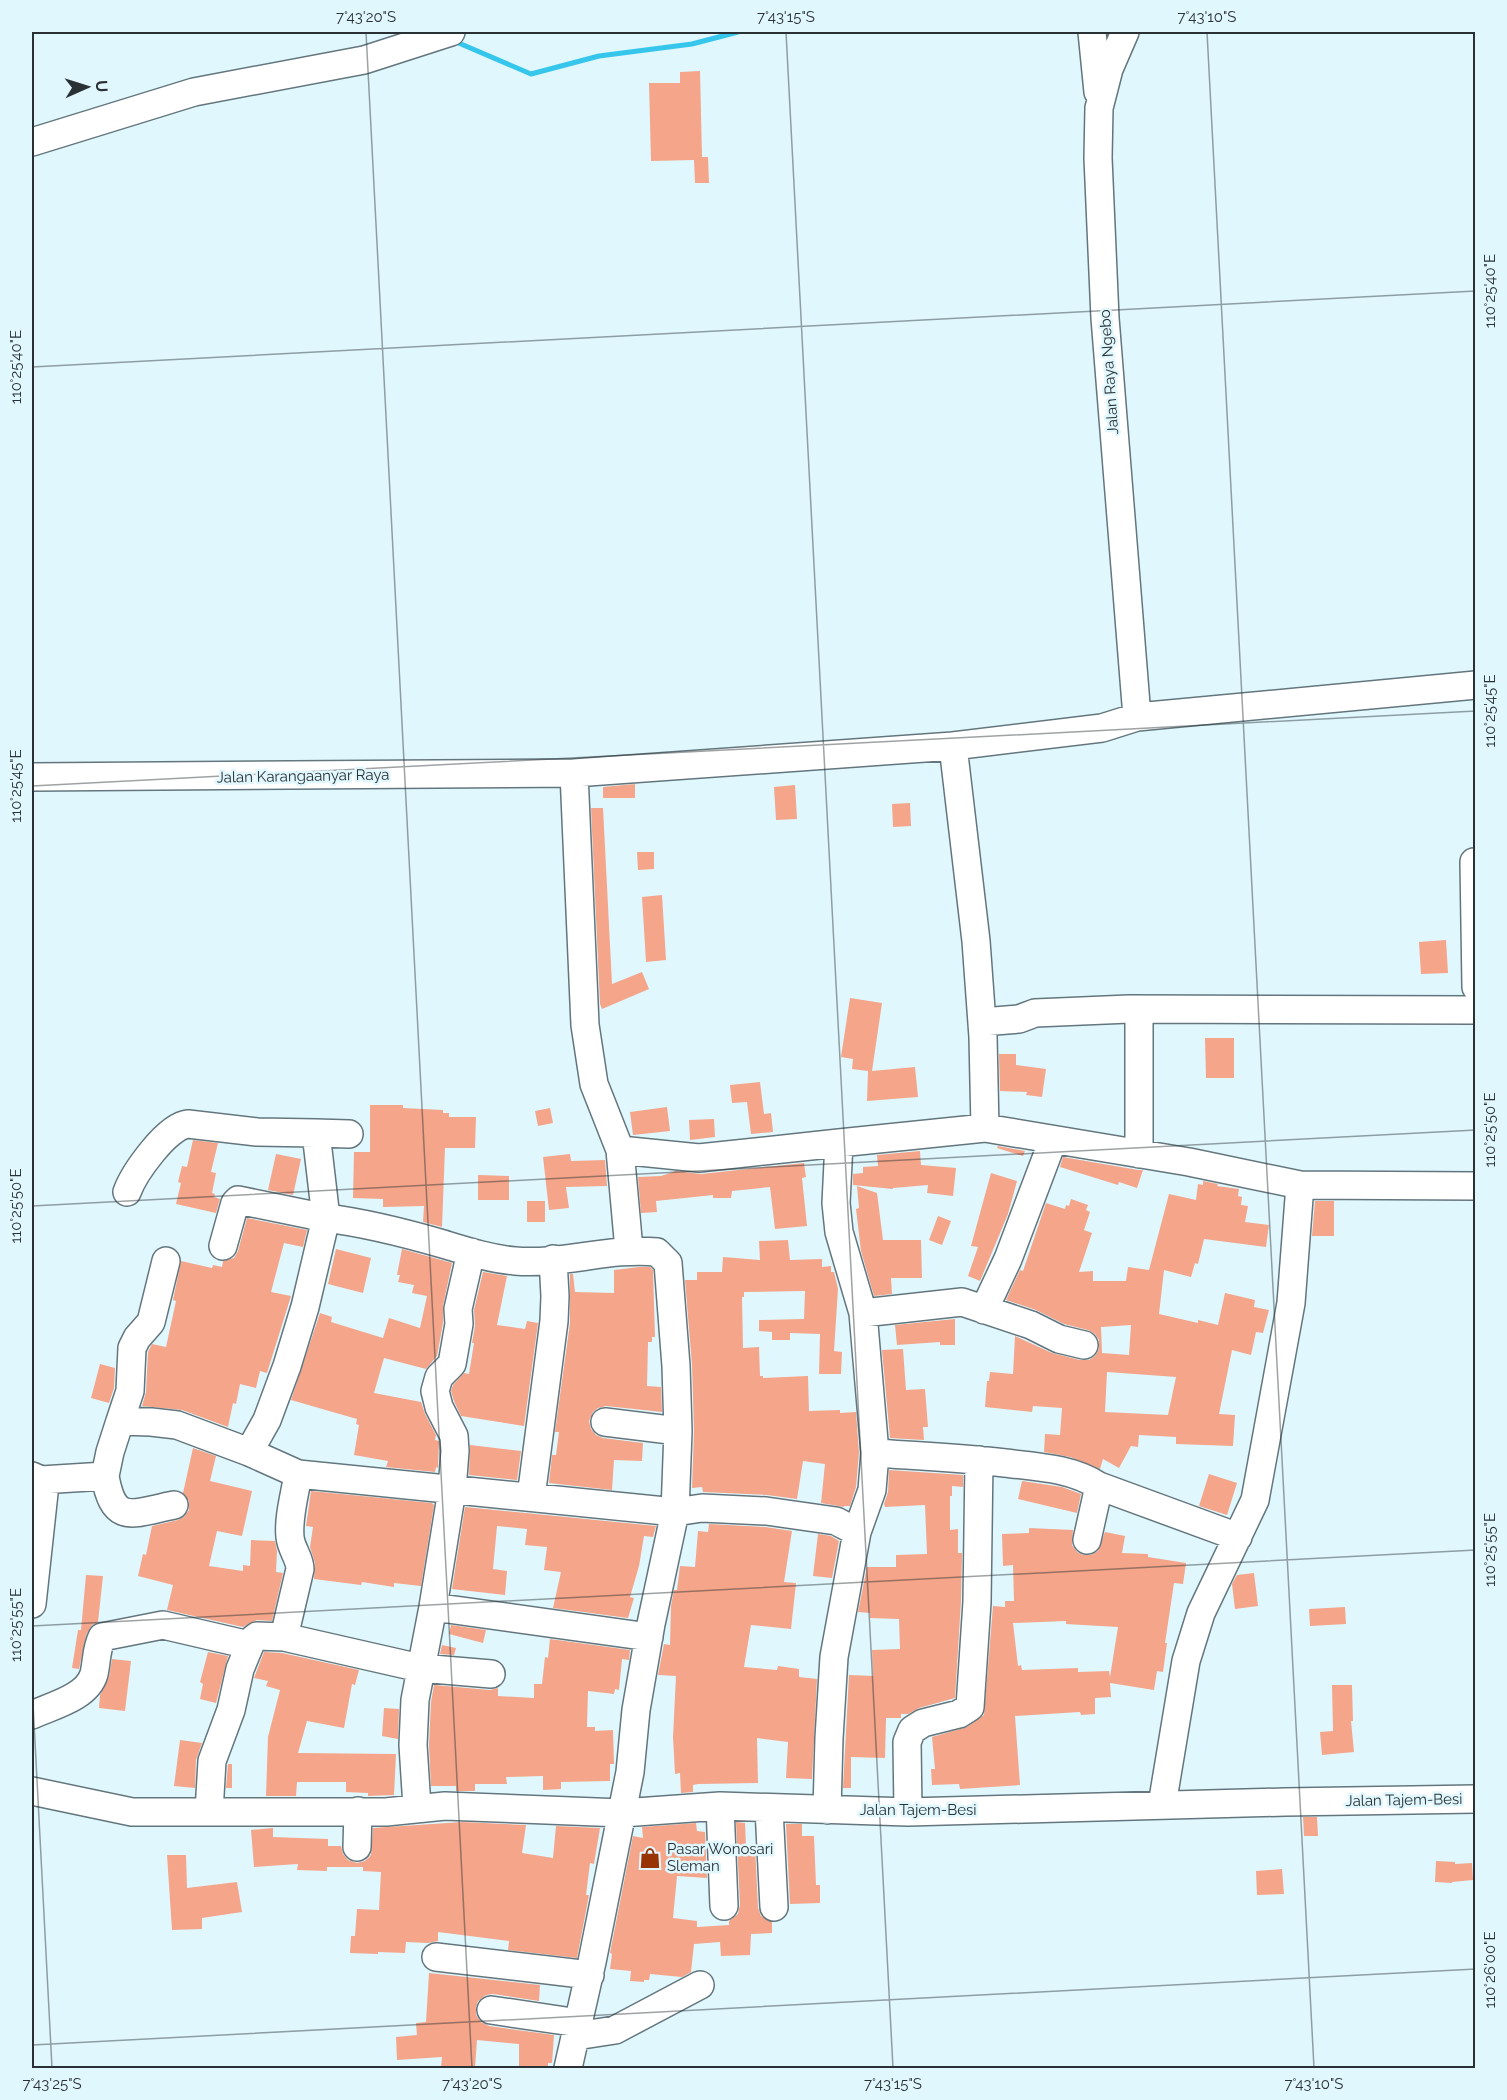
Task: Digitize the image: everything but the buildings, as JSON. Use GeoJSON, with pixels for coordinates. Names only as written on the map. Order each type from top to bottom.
{"type":"FeatureCollection","features":[{"type":"Feature","properties":{"kind":"street"},"geometry":{"type":"LineString","coordinates":[[32,142],[194,92],[364,60],[452,32]]}},
{"type":"Feature","properties":{"kind":"street"},"geometry":{"type":"LineString","coordinates":[[1092,32],[1099,108]]}},
{"type":"Feature","properties":{"kind":"street","name":"Jalan Raya Ngebo"},"geometry":{"type":"LineString","coordinates":[[1125,32],[1109,69],[1099,108],[1098,158],[1105,318],[1137,717]]}},
{"type":"Feature","properties":{"kind":"street","name":"Jalan Karangaanyar Raya"},"geometry":{"type":"LineString","coordinates":[[32,777],[574,773],[953,746],[1102,728],[1137,717],[1476,685]]}},
{"type":"Feature","properties":{"kind":"street"},"geometry":{"type":"LineString","coordinates":[[953,746],[976,942],[982,1023],[985,1128]]}},
{"type":"Feature","properties":{"kind":"street"},"geometry":{"type":"LineString","coordinates":[[574,773],[585,1024],[594,1084],[620,1150],[629,1250]]}},
{"type":"Feature","properties":{"kind":"street"},"geometry":{"type":"LineString","coordinates":[[1474,862],[1476,987]]}},
{"type":"Feature","properties":{"kind":"street"},"geometry":{"type":"LineString","coordinates":[[982,1023],[1019,1019],[1035,1013],[1129,1009],[1476,1010]]}},
{"type":"Feature","properties":{"kind":"street"},"geometry":{"type":"LineString","coordinates":[[1139,1020],[1139,1154]]}},
{"type":"Feature","properties":{"kind":"street"},"geometry":{"type":"LineString","coordinates":[[127,1192],[132,1179],[170,1133],[180,1125],[257,1132],[349,1134]]}},
{"type":"Feature","properties":{"kind":"street"},"geometry":{"type":"LineString","coordinates":[[620,1150],[699,1158],[985,1128],[1139,1154],[1300,1185],[1476,1186]]}},
{"type":"Feature","properties":{"kind":"street"},"geometry":{"type":"LineString","coordinates":[[249,1452],[267,1420],[287,1366],[305,1307],[326,1218],[316,1134]]}},
{"type":"Feature","properties":{"kind":"street"},"geometry":{"type":"LineString","coordinates":[[984,1310],[1008,1259],[1053,1140]]}},
{"type":"Feature","properties":{"kind":"street"},"geometry":{"type":"LineString","coordinates":[[827,1810],[834,1657],[857,1532],[872,1490],[875,1453],[863,1313],[839,1232],[836,1203],[839,1143]]}},
{"type":"Feature","properties":{"kind":"street"},"geometry":{"type":"LineString","coordinates":[[1162,1805],[1185,1661],[1201,1613],[1255,1500],[1291,1303],[1300,1185]]}},
{"type":"Feature","properties":{"kind":"street"},"geometry":{"type":"LineString","coordinates":[[223,1246],[235,1203],[238,1200],[355,1222],[514,1261],[629,1250],[657,1252],[668,1263],[675,1339],[678,1431],[675,1512],[636,1710],[630,1772],[590,1975],[568,2068]]}},
{"type":"Feature","properties":{"kind":"street"},"geometry":{"type":"LineString","coordinates":[[417,1807],[413,1745],[415,1700],[452,1490],[455,1441],[439,1407],[435,1391],[439,1377],[452,1364],[459,1324],[458,1310],[471,1252]]}},
{"type":"Feature","properties":{"kind":"street"},"geometry":{"type":"LineString","coordinates":[[531,1497],[554,1321],[553,1259]]}},
{"type":"Feature","properties":{"kind":"street"},"geometry":{"type":"LineString","coordinates":[[166,1261],[151,1322],[137,1338],[132,1348],[130,1391],[110,1452],[105,1476],[110,1499],[120,1511],[131,1514],[174,1505]]}},
{"type":"Feature","properties":{"kind":"street"},"geometry":{"type":"LineString","coordinates":[[863,1313],[955,1302],[970,1304],[1031,1325],[1059,1339],[1084,1345]]}},
{"type":"Feature","properties":{"kind":"street"},"geometry":{"type":"LineString","coordinates":[[120,1421],[177,1425],[249,1452],[298,1474],[675,1512],[702,1508],[766,1511],[836,1521],[857,1532]]}},
{"type":"Feature","properties":{"kind":"street"},"geometry":{"type":"LineString","coordinates":[[605,1422],[678,1431]]}},
{"type":"Feature","properties":{"kind":"street"},"geometry":{"type":"LineString","coordinates":[[875,1453],[979,1460],[1072,1473],[1099,1486],[1238,1537]]}},
{"type":"Feature","properties":{"kind":"street"},"geometry":{"type":"LineString","coordinates":[[908,1812],[907,1742],[912,1730],[923,1723],[959,1714],[970,1707],[977,1602],[979,1460]]}},
{"type":"Feature","properties":{"kind":"street"},"geometry":{"type":"LineString","coordinates":[[284,1637],[300,1569],[291,1545],[290,1533],[298,1474]]}},
{"type":"Feature","properties":{"kind":"street"},"geometry":{"type":"LineString","coordinates":[[32,1604],[44,1493],[36,1478],[105,1476]]}},
{"type":"Feature","properties":{"kind":"street"},"geometry":{"type":"LineString","coordinates":[[1087,1540],[1099,1486]]}},
{"type":"Feature","properties":{"kind":"street"},"geometry":{"type":"LineString","coordinates":[[433,1607],[649,1637]]}},
{"type":"Feature","properties":{"kind":"street"},"geometry":{"type":"LineString","coordinates":[[32,1714],[65,1700],[83,1689],[94,1676],[97,1646],[102,1637],[110,1634],[163,1625],[249,1645]]}},
{"type":"Feature","properties":{"kind":"street"},"geometry":{"type":"LineString","coordinates":[[209,1812],[212,1761],[231,1710],[240,1670],[249,1645],[257,1636],[284,1637],[420,1668],[491,1674]]}},
{"type":"Feature","properties":{"kind":"street","name":"Jalan Tajem-Besi"},"geometry":{"type":"LineString","coordinates":[[32,1791],[132,1812],[386,1812],[417,1807],[445,1806],[622,1813],[720,1806],[908,1812],[1476,1799]]}},
{"type":"Feature","properties":{"kind":"street"},"geometry":{"type":"LineString","coordinates":[[720,1806],[724,1906]]}},
{"type":"Feature","properties":{"kind":"street"},"geometry":{"type":"LineString","coordinates":[[769,1809],[774,1907]]}},
{"type":"Feature","properties":{"kind":"street"},"geometry":{"type":"LineString","coordinates":[[357,1847],[358,1811]]}},
{"type":"Feature","properties":{"kind":"street"},"geometry":{"type":"LineString","coordinates":[[436,1957],[590,1975]]}},
{"type":"Feature","properties":{"kind":"street"},"geometry":{"type":"LineString","coordinates":[[491,2010],[577,2030],[615,2030],[700,1985]]}},
{"type":"Feature","properties":{"kind":"waterway"},"geometry":{"type":"LineString","coordinates":[[454,41],[531,74],[599,56],[692,44],[738,32]]}},
{"type":"Feature","properties":{"kind":"place","name":"Pasar Wonosari Sleman"},"geometry":{"type":"Point","coordinates":[650,1858]}}]}
